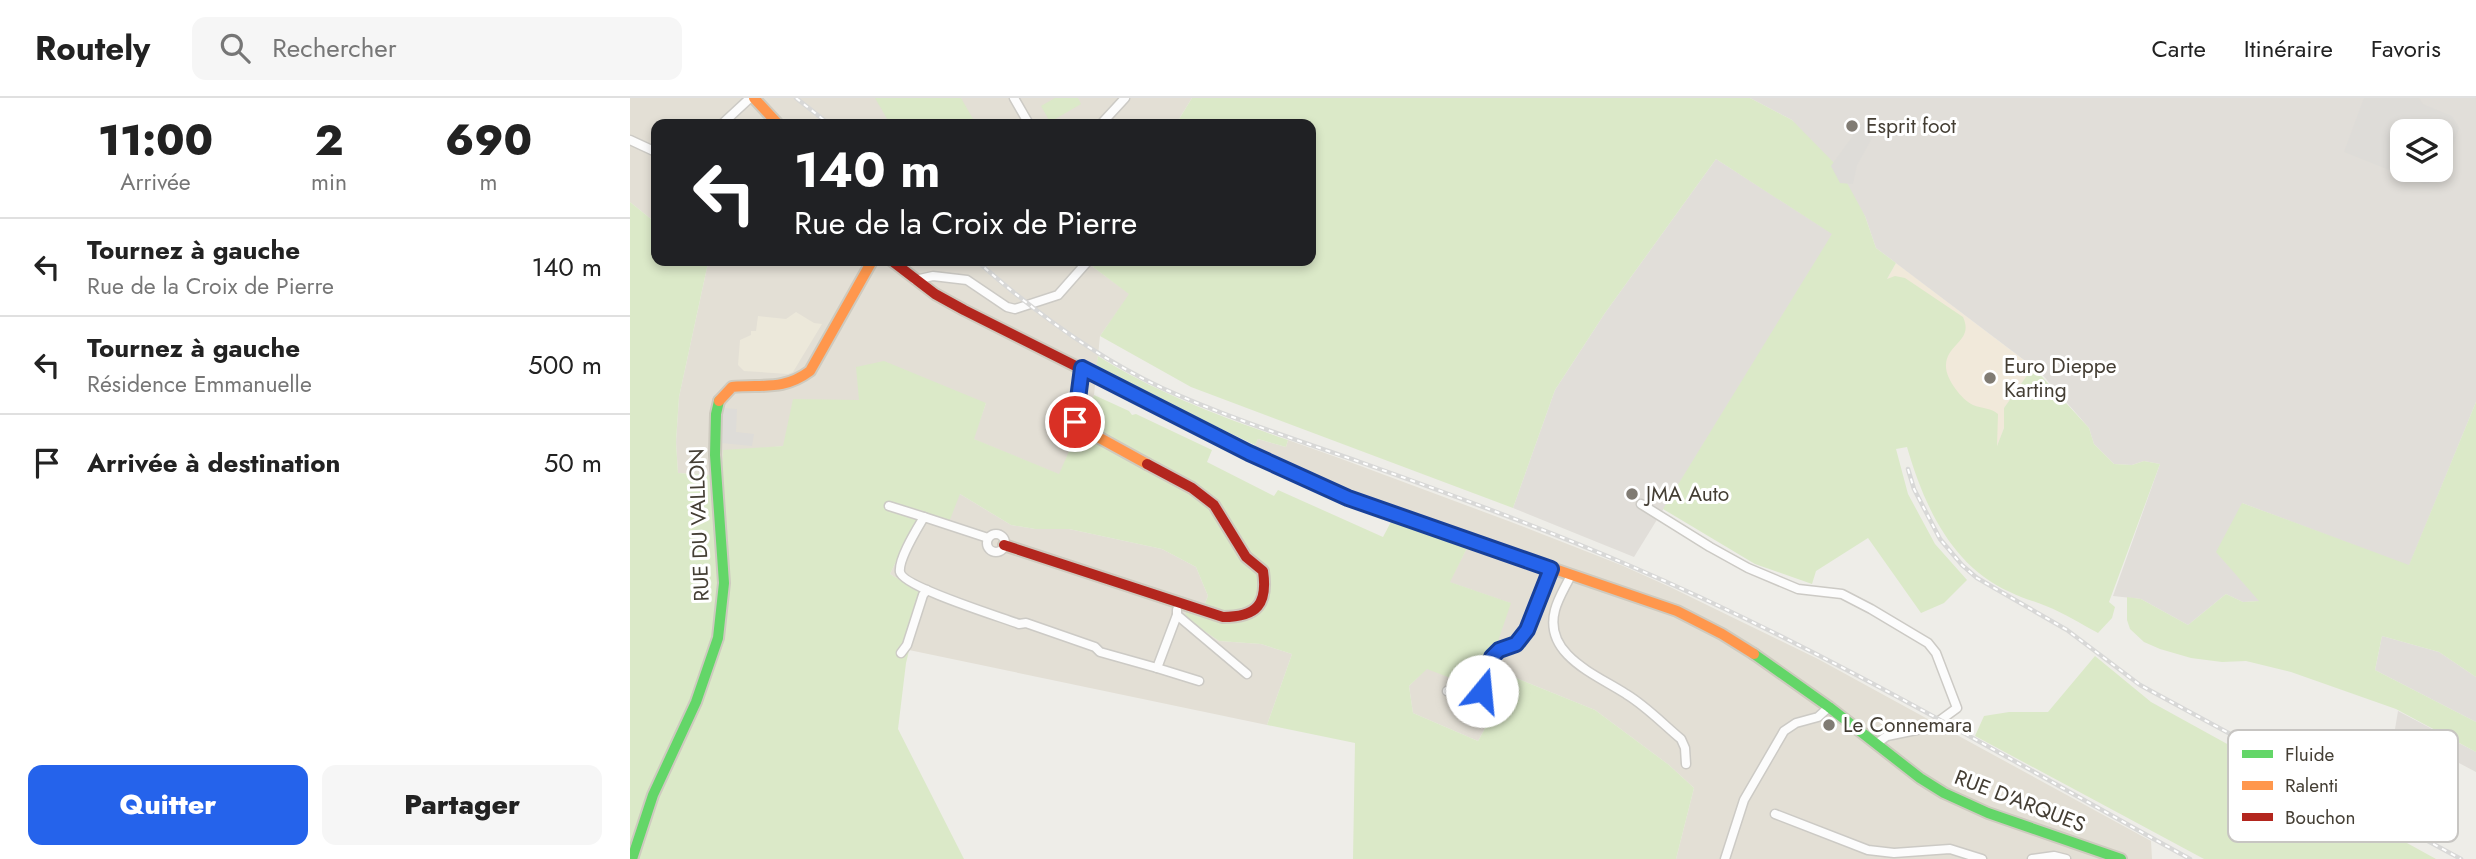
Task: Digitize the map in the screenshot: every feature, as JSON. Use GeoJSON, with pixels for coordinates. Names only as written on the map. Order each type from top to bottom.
{"type":"FeatureCollection","features":[{"type":"Feature","properties":{"kind":"main road"},"geometry":{"type":"LineString","coordinates":[[752,98],[773,119]]}},
{"type":"Feature","properties":{"kind":"main road","name":"RUE DU VALLON"},"geometry":{"type":"LineString","coordinates":[[632,859],[656,786],[709,673],[719,631],[723,582],[714,459],[718,402],[732,387],[778,387],[801,379],[810,371],[869,266]]}},
{"type":"Feature","properties":{"kind":"main road","name":"RUE D'ARQUES"},"geometry":{"type":"LineString","coordinates":[[898,266],[915,280],[964,310],[1249,453],[1348,498],[1677,611],[1764,660],[1920,778],[1962,802],[2120,859]]}},
{"type":"Feature","properties":{"kind":"main road"},"geometry":{"type":"LineString","coordinates":[[1004,545],[1177,610],[1240,617],[1257,608],[1266,590],[1263,571],[1240,548],[1214,505],[1192,488],[1078,426],[1075,422],[1082,368]]}},
{"type":"Feature","properties":{"kind":"street"},"geometry":{"type":"LineString","coordinates":[[728,119],[752,98]]}},
{"type":"Feature","properties":{"kind":"street"},"geometry":{"type":"LineString","coordinates":[[1014,98],[1026,119]]}},
{"type":"Feature","properties":{"kind":"street"},"geometry":{"type":"LineString","coordinates":[[1106,119],[1125,98]]}},
{"type":"Feature","properties":{"kind":"street"},"geometry":{"type":"LineString","coordinates":[[630,139],[651,150]]}},
{"type":"Feature","properties":{"kind":"street"},"geometry":{"type":"LineString","coordinates":[[915,280],[933,276],[967,280],[1007,307],[1016,309],[1058,295],[1084,266]]}},
{"type":"Feature","properties":{"kind":"street"},"geometry":{"type":"LineString","coordinates":[[1641,503],[1748,568],[1798,589],[1842,594],[1871,608],[1928,643],[1937,653],[1957,708],[1931,727],[1887,737],[1877,744]]}},
{"type":"Feature","properties":{"kind":"street"},"geometry":{"type":"LineString","coordinates":[[889,506],[988,538]]}},
{"type":"Feature","properties":{"kind":"street"},"geometry":{"type":"LineString","coordinates":[[924,517],[913,535],[900,569],[907,582],[1019,624],[1026,623],[1095,647],[1100,652],[1199,681]]}},
{"type":"Feature","properties":{"kind":"street"},"geometry":{"type":"LineString","coordinates":[[992,534],[998,534],[1003,538],[1004,545],[999,551],[993,551],[988,547],[988,538],[992,534]]}},
{"type":"Feature","properties":{"kind":"street"},"geometry":{"type":"LineString","coordinates":[[1447,691],[1482,691],[1492,657],[1499,650],[1516,644],[1527,630],[1551,569]]}},
{"type":"Feature","properties":{"kind":"street"},"geometry":{"type":"LineString","coordinates":[[1571,575],[1553,618],[1555,631],[1564,651],[1575,663],[1628,695],[1681,739],[1685,748],[1686,764]]}},
{"type":"Feature","properties":{"kind":"street"},"geometry":{"type":"LineString","coordinates":[[901,653],[907,645],[927,590]]}},
{"type":"Feature","properties":{"kind":"street"},"geometry":{"type":"LineString","coordinates":[[1157,668],[1177,610],[1247,674]]}},
{"type":"Feature","properties":{"kind":"street"},"geometry":{"type":"LineString","coordinates":[[1725,859],[1744,800],[1784,731],[1796,723],[1818,717],[1829,707]]}},
{"type":"Feature","properties":{"kind":"street"},"geometry":{"type":"LineString","coordinates":[[1775,814],[1867,854],[1950,849],[1982,859]]}},
{"type":"Feature","properties":{"kind":"street"},"geometry":{"type":"LineString","coordinates":[[2032,859],[2054,856],[2066,859]]}},
{"type":"Feature","properties":{"kind":"shaded area"},"geometry":{"type":"Polygon","coordinates":[[[630,98],[1192,98],[1179,119],[651,119],[651,219],[630,202],[630,98]]]}},
{"type":"Feature","properties":{"kind":"shaded area"},"geometry":{"type":"Polygon","coordinates":[[[1750,98],[2476,98],[2476,402],[2409,566],[2242,503],[2260,601],[2243,602],[2226,594],[2188,625],[2141,599],[2113,596],[2160,464],[2144,461],[2132,465],[2114,464],[2094,444],[2089,428],[2040,372],[1876,248],[1865,216],[1792,120],[1750,98]]]}},
{"type":"Feature","properties":{"kind":"shaded area"},"geometry":{"type":"Polygon","coordinates":[[[2364,98],[2419,98],[2423,104],[2452,116],[2459,128],[2453,146],[2453,119],[2390,119],[2390,170],[2344,152],[2364,98]]]}},
{"type":"Feature","properties":{"kind":"shaded area"},"geometry":{"type":"Polygon","coordinates":[[[1863,122],[1876,131],[1857,165],[1853,184],[1840,183],[1831,166],[1863,122]]]}},
{"type":"Feature","properties":{"kind":"shaded area"},"geometry":{"type":"Polygon","coordinates":[[[1716,159],[1833,234],[1634,557],[1513,508],[1555,390],[1605,313],[1716,159]]]}},
{"type":"Feature","properties":{"kind":"shaded area"},"geometry":{"type":"Polygon","coordinates":[[[1896,263],[2033,367],[2004,408],[2004,428],[1978,495],[1886,281],[1896,263]]]}},
{"type":"Feature","properties":{"kind":"shaded area"},"geometry":{"type":"Polygon","coordinates":[[[707,266],[1093,266],[1130,294],[1100,336],[1094,395],[1060,475],[973,439],[986,403],[859,400],[783,446],[755,449],[722,476],[678,473],[676,442],[679,397],[707,266]]]}},
{"type":"Feature","properties":{"kind":"shaded area"},"geometry":{"type":"Polygon","coordinates":[[[796,312],[814,323],[822,324],[793,372],[788,374],[744,371],[738,365],[740,340],[751,335],[751,331],[756,331],[758,316],[786,319],[796,312]]]}},
{"type":"Feature","properties":{"kind":"shaded area"},"geometry":{"type":"Polygon","coordinates":[[[723,408],[737,409],[736,432],[754,434],[752,446],[721,443],[723,408]]]}},
{"type":"Feature","properties":{"kind":"shaded area"},"geometry":{"type":"Polygon","coordinates":[[[1258,439],[1286,447],[1288,440],[1339,458],[1511,522],[1670,587],[1818,659],[2151,841],[2152,859],[1676,859],[1694,788],[1669,765],[1595,710],[1516,678],[1478,741],[1413,713],[1409,686],[1427,668],[1479,689],[1488,656],[1510,603],[1449,582],[1468,546],[1326,494],[1249,456],[1258,439]]]}},
{"type":"Feature","properties":{"kind":"shaded area"},"geometry":{"type":"Polygon","coordinates":[[[960,494],[1011,525],[1035,529],[1069,529],[1162,549],[1196,567],[1208,596],[1200,615],[1188,620],[1219,641],[1261,644],[1292,654],[1267,725],[909,650],[923,595],[890,574],[921,510],[960,494]]]}},
{"type":"Feature","properties":{"kind":"shaded area"},"geometry":{"type":"Polygon","coordinates":[[[2382,636],[2439,652],[2476,677],[2476,722],[2375,670],[2382,636]]]}},
{"type":"Feature","properties":{"kind":"shaded area"},"geometry":{"type":"Polygon","coordinates":[[[2398,711],[2434,730],[2397,730],[2398,711]]]}},
{"type":"Feature","properties":{"kind":"shaded area"},"geometry":{"type":"Polygon","coordinates":[[[2458,743],[2476,752],[2476,772],[2458,762],[2458,743]]]}},
{"type":"Feature","properties":{"kind":"green space"},"geometry":{"type":"Polygon","coordinates":[[[875,98],[961,98],[973,119],[887,119],[875,98]]]}},
{"type":"Feature","properties":{"kind":"green space"},"geometry":{"type":"Polygon","coordinates":[[[1055,98],[1078,98],[1081,104],[1055,119],[1048,119],[1041,106],[1055,98]]]}},
{"type":"Feature","properties":{"kind":"green space"},"geometry":{"type":"Polygon","coordinates":[[[1192,98],[1750,98],[1792,120],[1839,168],[1865,216],[1876,248],[1896,263],[1887,279],[1895,276],[1905,278],[1963,317],[1965,332],[1947,358],[1946,370],[1951,382],[1964,398],[1973,405],[1998,414],[1997,446],[2004,428],[2004,408],[2033,367],[2089,428],[2094,444],[2114,464],[2132,465],[2144,461],[2160,464],[2109,602],[2115,607],[2112,618],[2098,633],[2053,609],[2010,592],[1971,567],[1943,532],[1932,512],[1907,447],[1896,449],[1908,494],[1935,544],[1967,580],[1944,603],[1921,613],[1868,538],[1816,571],[1812,584],[1755,564],[1663,509],[1832,234],[1716,159],[1605,313],[1555,390],[1513,508],[1191,387],[1100,336],[1129,294],[1093,266],[1316,266],[1316,119],[1179,119],[1192,98]]]}},
{"type":"Feature","properties":{"kind":"green space"},"geometry":{"type":"Polygon","coordinates":[[[630,202],[651,219],[651,266],[707,266],[679,397],[676,442],[678,473],[722,476],[723,450],[783,446],[793,399],[859,400],[856,367],[884,361],[986,403],[974,439],[1059,474],[1094,395],[1212,450],[1207,462],[1274,496],[1278,490],[1383,537],[1392,520],[1468,546],[1450,582],[1511,603],[1495,650],[1488,656],[1479,689],[1427,669],[1409,686],[1413,713],[1478,741],[1516,678],[1595,710],[1669,765],[1694,788],[1676,859],[1353,859],[1355,743],[1267,725],[1292,654],[1261,644],[1219,641],[1188,620],[1185,614],[1187,611],[1200,615],[1208,596],[1196,567],[1162,549],[1069,529],[1035,529],[1011,525],[960,494],[949,522],[921,510],[890,574],[923,594],[906,663],[898,729],[964,859],[630,859],[630,202]]]}},
{"type":"Feature","properties":{"kind":"green space"},"geometry":{"type":"Polygon","coordinates":[[[1098,356],[1166,393],[1288,440],[1286,447],[1258,439],[1255,445],[1096,369],[1098,356]]]}},
{"type":"Feature","properties":{"kind":"green space"},"geometry":{"type":"Polygon","coordinates":[[[2476,402],[2476,677],[2439,652],[2382,636],[2375,670],[2476,722],[2476,752],[2458,742],[2458,730],[2435,730],[2396,709],[2291,672],[2246,661],[2222,662],[2191,658],[2160,649],[2144,642],[2130,629],[2127,620],[2127,597],[2141,599],[2188,625],[2226,594],[2243,602],[2259,601],[2216,552],[2242,503],[2409,565],[2476,402]]]}},
{"type":"Feature","properties":{"kind":"green space"},"geometry":{"type":"Polygon","coordinates":[[[2095,656],[2151,702],[2228,744],[2228,842],[2405,842],[2436,859],[2204,859],[1975,736],[1984,716],[2009,712],[2048,712],[2095,656]]]}},
{"type":"Feature","properties":{"kind":"railway"},"geometry":{"type":"LineString","coordinates":[[796,98],[823,119]]}},
{"type":"Feature","properties":{"kind":"railway"},"geometry":{"type":"LineString","coordinates":[[983,266],[1088,347],[1162,388],[1235,418],[1528,524],[1700,597],[1912,705],[2190,859]]}},
{"type":"Feature","properties":{"kind":"railway"},"geometry":{"type":"LineString","coordinates":[[1908,469],[1914,489],[1940,539],[1977,578],[2067,630],[2140,685],[2228,733]]}},
{"type":"Feature","properties":{"kind":"railway"},"geometry":{"type":"LineString","coordinates":[[2430,842],[2461,859]]}},
{"type":"Feature","properties":{"kind":"traffic: fast"},"geometry":{"type":"LineString","coordinates":[[632,859],[653,795],[696,702],[718,638],[724,583],[715,455],[719,401]]}},
{"type":"Feature","properties":{"kind":"traffic: fast"},"geometry":{"type":"LineString","coordinates":[[1754,654],[1944,793],[1988,813],[2121,859]]}},
{"type":"Feature","properties":{"kind":"traffic: slow"},"geometry":{"type":"LineString","coordinates":[[754,98],[773,119]]}},
{"type":"Feature","properties":{"kind":"traffic: slow"},"geometry":{"type":"LineString","coordinates":[[719,401],[732,387],[782,384],[810,371],[869,266]]}},
{"type":"Feature","properties":{"kind":"traffic: slow"},"geometry":{"type":"LineString","coordinates":[[1082,368],[1075,422],[1147,464]]}},
{"type":"Feature","properties":{"kind":"traffic: slow"},"geometry":{"type":"LineString","coordinates":[[1400,516],[1677,611],[1754,654]]}},
{"type":"Feature","properties":{"kind":"traffic: jam"},"geometry":{"type":"LineString","coordinates":[[899,266],[935,294],[964,310],[1249,453],[1348,498],[1400,516]]}},
{"type":"Feature","properties":{"kind":"traffic: jam"},"geometry":{"type":"LineString","coordinates":[[1004,545],[1223,617],[1252,611],[1262,600],[1263,571],[1246,557],[1214,505],[1192,488],[1147,464]]}},
{"type":"Feature","properties":{"kind":"place","name":"Esprit foot"},"geometry":{"type":"Point","coordinates":[1852,126]}},
{"type":"Feature","properties":{"kind":"place","name":"Euro Dieppe Karting"},"geometry":{"type":"Point","coordinates":[1990,378]}},
{"type":"Feature","properties":{"kind":"place","name":"JMA Auto"},"geometry":{"type":"Point","coordinates":[1632,494]}},
{"type":"Feature","properties":{"kind":"place","name":"Le Connemara"},"geometry":{"type":"Point","coordinates":[1829,725]}},
{"type":"Feature","properties":{"kind":"route"},"geometry":{"type":"LineString","coordinates":[[1075,422],[1082,368],[1249,453],[1348,498],[1551,569],[1522,639],[1499,650],[1492,657],[1482,691]]}}]}
